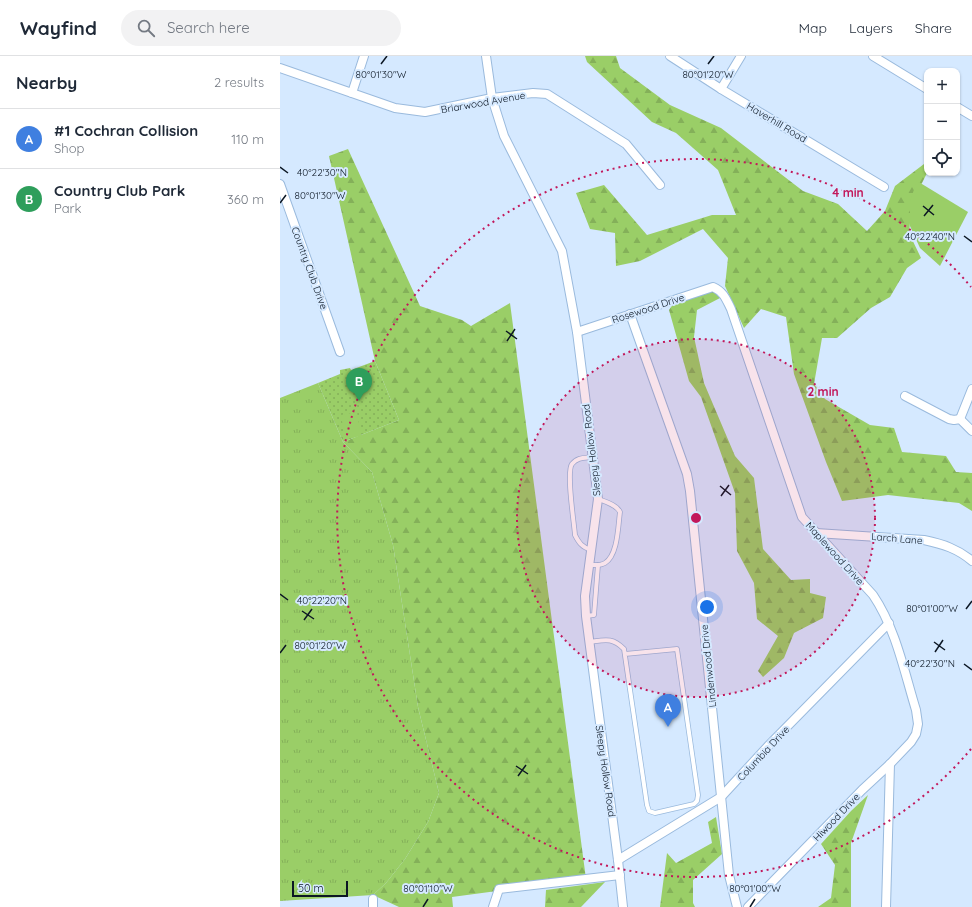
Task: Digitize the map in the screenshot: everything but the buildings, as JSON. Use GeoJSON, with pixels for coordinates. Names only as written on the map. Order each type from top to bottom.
{"type":"FeatureCollection","features":[{"type":"Feature","properties":{"kind":"street"},"geometry":{"type":"LineString","coordinates":[[352,93],[364,56]]}},
{"type":"Feature","properties":{"kind":"street","name":"Sleepy Hollow Road"},"geometry":{"type":"LineString","coordinates":[[486,56],[492,98],[504,136],[562,251],[577,332],[598,499],[592,550],[594,565],[585,596],[586,616],[623,907]]}},
{"type":"Feature","properties":{"kind":"street","name":"Haverhill Road"},"geometry":{"type":"LineString","coordinates":[[670,56],[721,89],[884,187]]}},
{"type":"Feature","properties":{"kind":"street"},"geometry":{"type":"LineString","coordinates":[[721,89],[741,56]]}},
{"type":"Feature","properties":{"kind":"street"},"geometry":{"type":"LineString","coordinates":[[873,56],[924,86]]}},
{"type":"Feature","properties":{"kind":"street","name":"Briarwood Avenue"},"geometry":{"type":"LineString","coordinates":[[280,68],[395,108],[425,112],[492,98],[533,93],[547,94],[626,144],[660,185]]}},
{"type":"Feature","properties":{"kind":"street"},"geometry":{"type":"LineString","coordinates":[[960,109],[972,116]]}},
{"type":"Feature","properties":{"kind":"street","name":"Country Club Drive"},"geometry":{"type":"LineString","coordinates":[[280,184],[340,352]]}},
{"type":"Feature","properties":{"kind":"street","name":"Rosewood Drive"},"geometry":{"type":"LineString","coordinates":[[577,332],[713,287],[720,290]]}},
{"type":"Feature","properties":{"kind":"street","name":"Maplewood Drive"},"geometry":{"type":"LineString","coordinates":[[720,290],[731,309],[802,517],[874,595],[881,606],[889,623],[916,710],[918,724]]}},
{"type":"Feature","properties":{"kind":"street","name":"Lindenwood Drive"},"geometry":{"type":"LineString","coordinates":[[630,314],[687,474],[689,485],[729,876],[737,907]]}},
{"type":"Feature","properties":{"kind":"street"},"geometry":{"type":"LineString","coordinates":[[960,419],[972,389]]}},
{"type":"Feature","properties":{"kind":"street"},"geometry":{"type":"LineString","coordinates":[[905,396],[949,419],[960,419]]}},
{"type":"Feature","properties":{"kind":"street"},"geometry":{"type":"LineString","coordinates":[[960,419],[972,430]]}},
{"type":"Feature","properties":{"kind":"street","name":"Larch Lane"},"geometry":{"type":"LineString","coordinates":[[816,533],[917,540],[939,543],[954,548],[972,562]]}},
{"type":"Feature","properties":{"kind":"street","name":"Columbia Drive"},"geometry":{"type":"LineString","coordinates":[[618,860],[721,797],[769,745],[889,623]]}},
{"type":"Feature","properties":{"kind":"street","name":"Hiwood Drive"},"geometry":{"type":"LineString","coordinates":[[748,907],[911,742],[916,734],[918,724]]}},
{"type":"Feature","properties":{"kind":"street"},"geometry":{"type":"LineString","coordinates":[[886,907],[890,764]]}},
{"type":"Feature","properties":{"kind":"street"},"geometry":{"type":"LineString","coordinates":[[494,907],[499,889],[620,875]]}},
{"type":"Feature","properties":{"kind":"lane"},"geometry":{"type":"LineString","coordinates":[[592,457],[577,459],[571,464],[569,475],[575,535],[579,543],[585,548],[592,550]]}},
{"type":"Feature","properties":{"kind":"lane"},"geometry":{"type":"LineString","coordinates":[[594,565],[605,563],[612,557],[620,512],[618,508],[598,499]]}},
{"type":"Feature","properties":{"kind":"lane"},"geometry":{"type":"LineString","coordinates":[[589,642],[609,639],[617,642],[624,649],[649,811],[655,813],[694,804],[697,801],[698,795],[677,649],[625,654]]}},
{"type":"Feature","properties":{"kind":"lane"},"geometry":{"type":"LineString","coordinates":[[694,804],[697,812]]}},
{"type":"Feature","properties":{"kind":"green space"},"geometry":{"type":"Polygon","coordinates":[[[585,56],[616,56],[620,68],[670,105],[721,128],[803,191],[838,204],[867,231],[885,211],[895,186],[924,164],[924,176],[926,176],[912,203],[909,233],[921,258],[907,268],[890,297],[871,308],[837,338],[822,338],[814,384],[825,399],[870,425],[894,428],[902,452],[946,456],[956,472],[972,473],[972,511],[959,503],[888,495],[842,501],[794,374],[786,317],[761,309],[744,328],[725,286],[728,258],[703,229],[640,261],[616,266],[615,233],[590,229],[576,193],[604,185],[647,235],[712,215],[736,215],[718,170],[676,133],[652,122],[587,62],[585,56]]]}},
{"type":"Feature","properties":{"kind":"green space"},"geometry":{"type":"Polygon","coordinates":[[[348,149],[420,306],[462,320],[471,326],[510,303],[586,879],[452,897],[453,907],[399,907],[373,895],[386,883],[405,859],[428,822],[439,793],[418,707],[393,545],[372,472],[343,442],[399,420],[375,361],[329,156],[348,149]]]}},
{"type":"Feature","properties":{"kind":"green space"},"geometry":{"type":"Polygon","coordinates":[[[917,181],[968,212],[940,266],[920,248],[910,226],[910,201],[917,181]]]}},
{"type":"Feature","properties":{"kind":"green space"},"geometry":{"type":"Polygon","coordinates":[[[713,291],[720,298],[697,310],[694,337],[704,383],[735,456],[754,478],[763,549],[791,580],[810,579],[810,593],[826,597],[823,618],[794,633],[784,658],[763,677],[758,671],[778,636],[757,619],[754,583],[737,551],[735,493],[701,397],[689,381],[669,310],[673,304],[713,291]]]}},
{"type":"Feature","properties":{"kind":"green space"},"geometry":{"type":"Polygon","coordinates":[[[375,361],[399,420],[343,442],[318,383],[340,374],[340,370],[350,368],[351,370],[375,361]]]}},
{"type":"Feature","properties":{"kind":"green space"},"geometry":{"type":"Polygon","coordinates":[[[318,383],[343,442],[372,472],[393,545],[418,707],[439,793],[428,822],[405,859],[386,883],[373,895],[280,901],[280,398],[318,383]]]}},
{"type":"Feature","properties":{"kind":"green space"},"geometry":{"type":"Polygon","coordinates":[[[357,412],[361,436],[345,439],[341,415],[357,412]]]}},
{"type":"Feature","properties":{"kind":"green space"},"geometry":{"type":"Polygon","coordinates":[[[868,795],[851,843],[851,907],[818,907],[831,898],[835,865],[821,844],[868,795]]]}},
{"type":"Feature","properties":{"kind":"green space"},"geometry":{"type":"Polygon","coordinates":[[[716,817],[722,854],[693,880],[693,903],[695,907],[660,907],[667,853],[676,863],[712,843],[708,822],[716,817]]]}},
{"type":"Feature","properties":{"kind":"green space"},"geometry":{"type":"Polygon","coordinates":[[[605,882],[581,907],[545,907],[546,890],[605,882]]]}},
{"type":"Feature","properties":{"kind":"place","name":"Country Club Park"},"geometry":{"type":"Point","coordinates":[359,401]}},
{"type":"Feature","properties":{"kind":"place","name":"#1 Cochran Collision"},"geometry":{"type":"Point","coordinates":[668,727]}}]}
